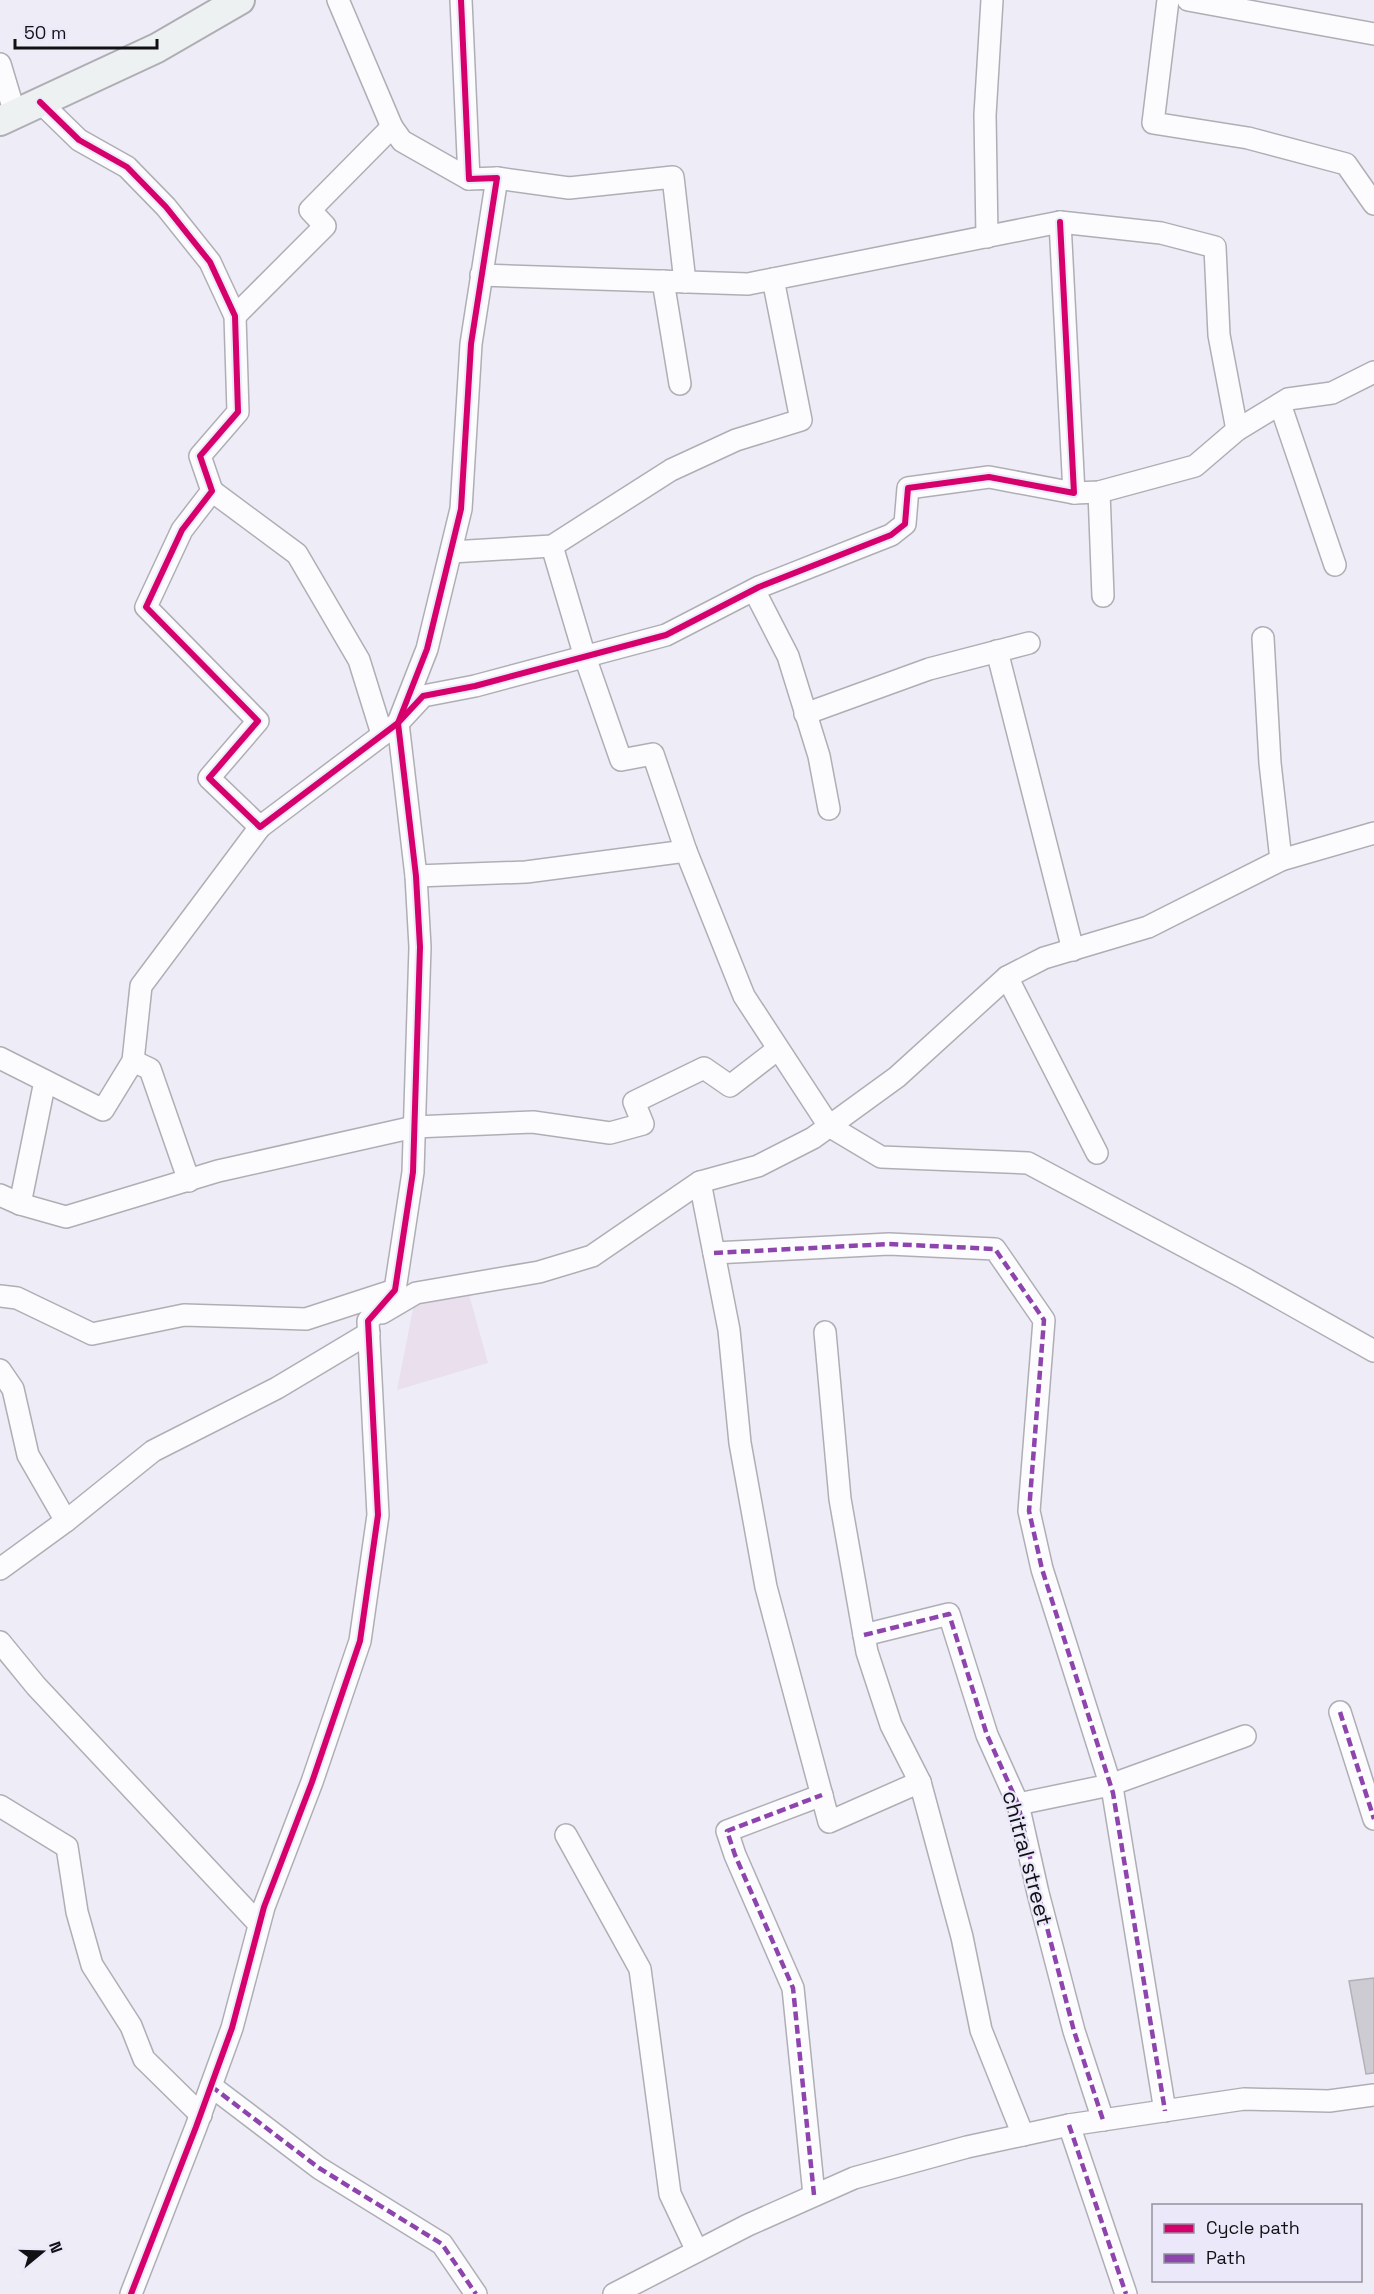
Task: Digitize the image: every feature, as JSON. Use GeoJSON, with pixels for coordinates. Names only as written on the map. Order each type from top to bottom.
{"type":"FeatureCollection","features":[{"type":"Feature","properties":{"kind":"street"},"geometry":{"type":"LineString","coordinates":[[0,64],[7,118],[157,48],[240,0]]}},
{"type":"Feature","properties":{"kind":"street"},"geometry":{"type":"LineString","coordinates":[[338,0],[392,127],[402,141],[469,179],[497,178],[569,188],[673,177],[685,282]]}},
{"type":"Feature","properties":{"kind":"street"},"geometry":{"type":"LineString","coordinates":[[461,0],[469,179]]}},
{"type":"Feature","properties":{"kind":"street"},"geometry":{"type":"LineString","coordinates":[[987,237],[985,115],[992,0]]}},
{"type":"Feature","properties":{"kind":"street"},"geometry":{"type":"LineString","coordinates":[[1168,0],[1153,123],[1248,138],[1346,164],[1374,204]]}},
{"type":"Feature","properties":{"kind":"street"},"geometry":{"type":"LineString","coordinates":[[1188,0],[1374,34]]}},
{"type":"Feature","properties":{"kind":"street"},"geometry":{"type":"LineString","coordinates":[[40,102],[79,140],[127,167],[166,207],[210,261],[235,316],[238,412],[200,456],[212,491],[297,554],[359,660],[390,729],[416,876],[420,947],[413,1172],[395,1290],[369,1327],[378,1515],[360,1641],[312,1782],[264,1907],[232,2028],[201,2115],[131,2294]]}},
{"type":"Feature","properties":{"kind":"street"},"geometry":{"type":"LineString","coordinates":[[235,316],[325,226],[310,210],[392,127]]}},
{"type":"Feature","properties":{"kind":"street"},"geometry":{"type":"LineString","coordinates":[[390,729],[427,650],[461,509],[471,344],[497,178]]}},
{"type":"Feature","properties":{"kind":"street"},"geometry":{"type":"LineString","coordinates":[[1060,222],[1074,493]]}},
{"type":"Feature","properties":{"kind":"street"},"geometry":{"type":"LineString","coordinates":[[481,275],[748,284],[1060,222],[1161,233],[1215,247],[1219,335],[1237,430]]}},
{"type":"Feature","properties":{"kind":"street"},"geometry":{"type":"LineString","coordinates":[[451,552],[552,546],[671,470],[736,440],[801,420],[773,279]]}},
{"type":"Feature","properties":{"kind":"street"},"geometry":{"type":"LineString","coordinates":[[663,281],[680,384]]}},
{"type":"Feature","properties":{"kind":"street"},"geometry":{"type":"LineString","coordinates":[[0,1058],[103,1110],[134,1061],[141,986],[260,827],[390,729],[423,696],[475,686],[666,635],[754,590],[891,535],[905,524],[908,488],[988,477],[1074,493],[1099,492],[1195,466],[1237,430],[1288,399],[1332,393],[1374,372]]}},
{"type":"Feature","properties":{"kind":"street"},"geometry":{"type":"LineString","coordinates":[[1280,404],[1335,566]]}},
{"type":"Feature","properties":{"kind":"street"},"geometry":{"type":"LineString","coordinates":[[212,491],[182,530],[146,607],[258,721],[209,778],[260,827]]}},
{"type":"Feature","properties":{"kind":"street"},"geometry":{"type":"LineString","coordinates":[[1099,492],[1103,596]]}},
{"type":"Feature","properties":{"kind":"street"},"geometry":{"type":"LineString","coordinates":[[552,546],[585,657],[621,760],[653,754],[686,851],[744,996],[829,1126],[881,1158],[1028,1163],[1244,1278],[1374,1351]]}},
{"type":"Feature","properties":{"kind":"street"},"geometry":{"type":"LineString","coordinates":[[754,590],[788,656],[819,756],[829,809]]}},
{"type":"Feature","properties":{"kind":"street"},"geometry":{"type":"LineString","coordinates":[[1263,638],[1270,763],[1281,860]]}},
{"type":"Feature","properties":{"kind":"street"},"geometry":{"type":"LineString","coordinates":[[805,714],[928,669],[1029,643]]}},
{"type":"Feature","properties":{"kind":"street"},"geometry":{"type":"LineString","coordinates":[[997,651],[1073,950]]}},
{"type":"Feature","properties":{"kind":"street"},"geometry":{"type":"LineString","coordinates":[[0,1569],[66,1521],[153,1451],[277,1388],[416,1293],[539,1272],[591,1256],[700,1182],[758,1166],[813,1138],[897,1077],[1007,977],[1044,958],[1148,927],[1281,860],[1374,833]]}},
{"type":"Feature","properties":{"kind":"street"},"geometry":{"type":"LineString","coordinates":[[416,876],[526,872],[686,851]]}},
{"type":"Feature","properties":{"kind":"street"},"geometry":{"type":"LineString","coordinates":[[1007,977],[1097,1153]]}},
{"type":"Feature","properties":{"kind":"street"},"geometry":{"type":"LineString","coordinates":[[0,1196],[66,1217],[218,1171],[414,1127],[533,1122],[610,1133],[642,1125],[634,1102],[704,1068],[730,1086],[778,1049]]}},
{"type":"Feature","properties":{"kind":"street"},"geometry":{"type":"LineString","coordinates":[[134,1061],[150,1069],[189,1181]]}},
{"type":"Feature","properties":{"kind":"street"},"geometry":{"type":"LineString","coordinates":[[20,1204],[45,1081]]}},
{"type":"Feature","properties":{"kind":"street"},"geometry":{"type":"LineString","coordinates":[[700,1182],[729,1330],[740,1443],[766,1587],[829,1822],[920,1782]]}},
{"type":"Feature","properties":{"kind":"street"},"geometry":{"type":"LineString","coordinates":[[714,1253],[889,1244],[995,1249],[1044,1320],[1029,1511],[1042,1569],[1110,1785],[1165,2111]]}},
{"type":"Feature","properties":{"kind":"street"},"geometry":{"type":"LineString","coordinates":[[0,1296],[17,1299],[92,1334],[184,1315],[306,1319],[395,1290]]}},
{"type":"Feature","properties":{"kind":"street"},"geometry":{"type":"LineString","coordinates":[[825,1332],[840,1499],[867,1652],[891,1725],[920,1782],[962,1937],[981,2030],[1023,2135]]}},
{"type":"Feature","properties":{"kind":"street"},"geometry":{"type":"LineString","coordinates":[[0,1370],[13,1389],[28,1455],[66,1521]]}},
{"type":"Feature","properties":{"kind":"street","name":"chitral street"},"geometry":{"type":"LineString","coordinates":[[864,1635],[949,1614],[987,1734],[1018,1804],[1038,1893],[1074,2031],[1103,2120]]}},
{"type":"Feature","properties":{"kind":"street"},"geometry":{"type":"LineString","coordinates":[[0,1642],[36,1686],[260,1924]]}},
{"type":"Feature","properties":{"kind":"street"},"geometry":{"type":"LineString","coordinates":[[1340,1712],[1374,1819]]}},
{"type":"Feature","properties":{"kind":"street"},"geometry":{"type":"LineString","coordinates":[[1018,1804],[1110,1785],[1245,1736]]}},
{"type":"Feature","properties":{"kind":"street"},"geometry":{"type":"LineString","coordinates":[[814,2195],[793,1988],[735,1856],[727,1831],[822,1795]]}},
{"type":"Feature","properties":{"kind":"street"},"geometry":{"type":"LineString","coordinates":[[0,1806],[67,1847],[78,1912],[92,1965],[131,2026],[144,2060],[201,2115]]}},
{"type":"Feature","properties":{"kind":"street"},"geometry":{"type":"LineString","coordinates":[[566,1835],[640,1969],[670,2194],[697,2251]]}},
{"type":"Feature","properties":{"kind":"street"},"geometry":{"type":"LineString","coordinates":[[211,2086],[319,2168],[442,2244],[476,2294]]}},
{"type":"Feature","properties":{"kind":"street"},"geometry":{"type":"LineString","coordinates":[[614,2294],[748,2224],[854,2178],[967,2147],[1069,2125],[1244,2099],[1329,2101],[1374,2095]]}},
{"type":"Feature","properties":{"kind":"street"},"geometry":{"type":"LineString","coordinates":[[1069,2125],[1126,2294]]}},
{"type":"Feature","properties":{"kind":"shaded area"},"geometry":{"type":"Polygon","coordinates":[[[465,1280],[488,1363],[397,1390],[417,1289],[465,1280]]]}},
{"type":"Feature","properties":{"kind":"building"},"geometry":{"type":"Polygon","coordinates":[[[1374,1978],[1374,2073],[1366,2074],[1349,1981],[1374,1978]]]}},
{"type":"Feature","properties":{"kind":"marked path"},"geometry":{"type":"LineString","coordinates":[[714,1253],[889,1244],[995,1249],[1044,1320],[1029,1511],[1042,1569],[1113,1793],[1165,2111]]}},
{"type":"Feature","properties":{"kind":"marked path"},"geometry":{"type":"LineString","coordinates":[[864,1635],[949,1614],[987,1735],[1018,1804],[1038,1893],[1074,2031],[1103,2120]]}},
{"type":"Feature","properties":{"kind":"marked path"},"geometry":{"type":"LineString","coordinates":[[1340,1712],[1374,1819]]}},
{"type":"Feature","properties":{"kind":"marked path"},"geometry":{"type":"LineString","coordinates":[[814,2195],[793,1988],[735,1855],[727,1831],[822,1795]]}},
{"type":"Feature","properties":{"kind":"marked path"},"geometry":{"type":"LineString","coordinates":[[211,2086],[319,2168],[442,2244],[476,2294]]}},
{"type":"Feature","properties":{"kind":"marked path"},"geometry":{"type":"LineString","coordinates":[[1069,2125],[1126,2294]]}},
{"type":"Feature","properties":{"kind":"cycle path"},"geometry":{"type":"LineString","coordinates":[[131,2294],[232,2028],[264,1907],[312,1782],[360,1641],[378,1515],[368,1321],[395,1290],[413,1172],[420,947],[416,876],[398,723],[427,649],[461,509],[471,344],[497,178],[469,179],[461,0]]}},
{"type":"Feature","properties":{"kind":"cycle path"},"geometry":{"type":"LineString","coordinates":[[40,102],[79,140],[127,167],[166,207],[210,262],[235,316],[238,412],[200,456],[212,491],[182,530],[146,607],[258,721],[209,778],[260,827],[398,723],[423,696],[475,686],[666,635],[759,587],[891,535],[905,524],[908,488],[989,477],[1074,493],[1060,222]]}}]}
